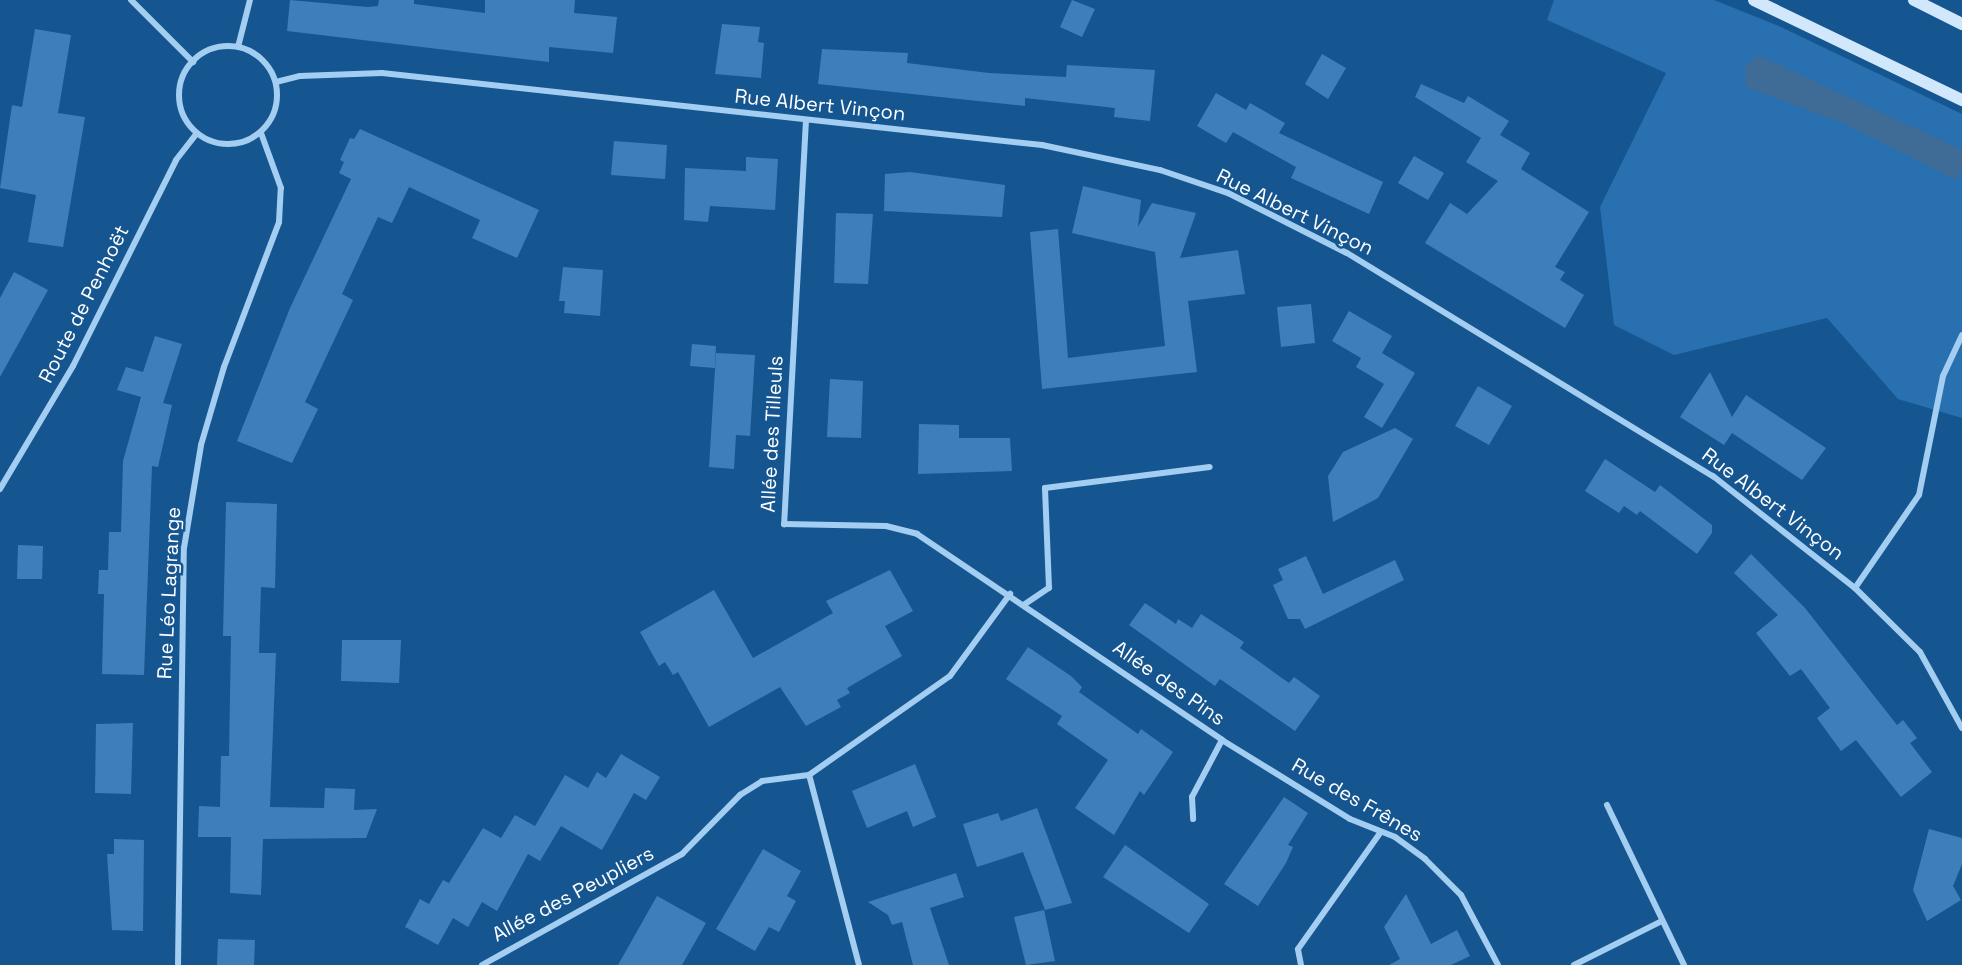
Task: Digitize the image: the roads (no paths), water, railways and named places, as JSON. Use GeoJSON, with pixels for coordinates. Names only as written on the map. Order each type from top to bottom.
{"type":"FeatureCollection","features":[{"type":"Feature","properties":{"kind":"main road"},"geometry":{"type":"LineString","coordinates":[[1754,0],[1962,100]]}},
{"type":"Feature","properties":{"kind":"main road"},"geometry":{"type":"LineString","coordinates":[[1914,0],[1962,24]]}},
{"type":"Feature","properties":{"kind":"street"},"geometry":{"type":"LineString","coordinates":[[131,0],[193,62]]}},
{"type":"Feature","properties":{"kind":"street"},"geometry":{"type":"LineString","coordinates":[[238,47],[250,0]]}},
{"type":"Feature","properties":{"kind":"street"},"geometry":{"type":"LineString","coordinates":[[238,47],[262,60],[276,82],[275,110],[261,133],[235,144],[208,140],[197,133],[186,121],[179,90],[193,62],[214,48],[238,47]]}},
{"type":"Feature","properties":{"kind":"street","name":"Rue Albert Vinçon"},"geometry":{"type":"LineString","coordinates":[[276,82],[300,76],[382,73],[1041,145],[1149,167],[1228,193],[1357,259],[1713,476],[1855,588],[1920,652],[1962,728]]}},
{"type":"Feature","properties":{"kind":"street","name":"Allée des Tilleuls"},"geometry":{"type":"LineString","coordinates":[[806,120],[784,524],[886,526],[917,534],[1025,604]]}},
{"type":"Feature","properties":{"kind":"street","name":"Route de Penhoët"},"geometry":{"type":"LineString","coordinates":[[0,489],[73,366],[176,160],[197,133]]}},
{"type":"Feature","properties":{"kind":"street","name":"Rue Léo Lagrange"},"geometry":{"type":"LineString","coordinates":[[178,965],[184,548],[201,445],[279,222],[281,188],[261,133]]}},
{"type":"Feature","properties":{"kind":"street"},"geometry":{"type":"LineString","coordinates":[[1855,588],[1919,495],[1943,376],[1962,335]]}},
{"type":"Feature","properties":{"kind":"street"},"geometry":{"type":"LineString","coordinates":[[1025,604],[1049,588],[1045,488],[1210,467]]}},
{"type":"Feature","properties":{"kind":"street"},"geometry":{"type":"LineString","coordinates":[[859,965],[809,775],[950,676],[1010,594]]}},
{"type":"Feature","properties":{"kind":"street","name":"Allée des Pins"},"geometry":{"type":"LineString","coordinates":[[1025,604],[1222,740],[1192,797],[1193,819]]}},
{"type":"Feature","properties":{"kind":"street","name":"Rue des Frênes"},"geometry":{"type":"LineString","coordinates":[[1222,740],[1380,833],[1395,837],[1449,880],[1498,965]]}},
{"type":"Feature","properties":{"kind":"street","name":"Allée des Peupliers"},"geometry":{"type":"LineString","coordinates":[[482,965],[682,854],[740,795],[762,781],[809,775]]}},
{"type":"Feature","properties":{"kind":"street"},"geometry":{"type":"LineString","coordinates":[[1608,805],[1684,965]]}},
{"type":"Feature","properties":{"kind":"street"},"geometry":{"type":"LineString","coordinates":[[1301,965],[1298,949],[1380,833]]}},
{"type":"Feature","properties":{"kind":"street"},"geometry":{"type":"LineString","coordinates":[[1574,965],[1662,921]]}}]}
